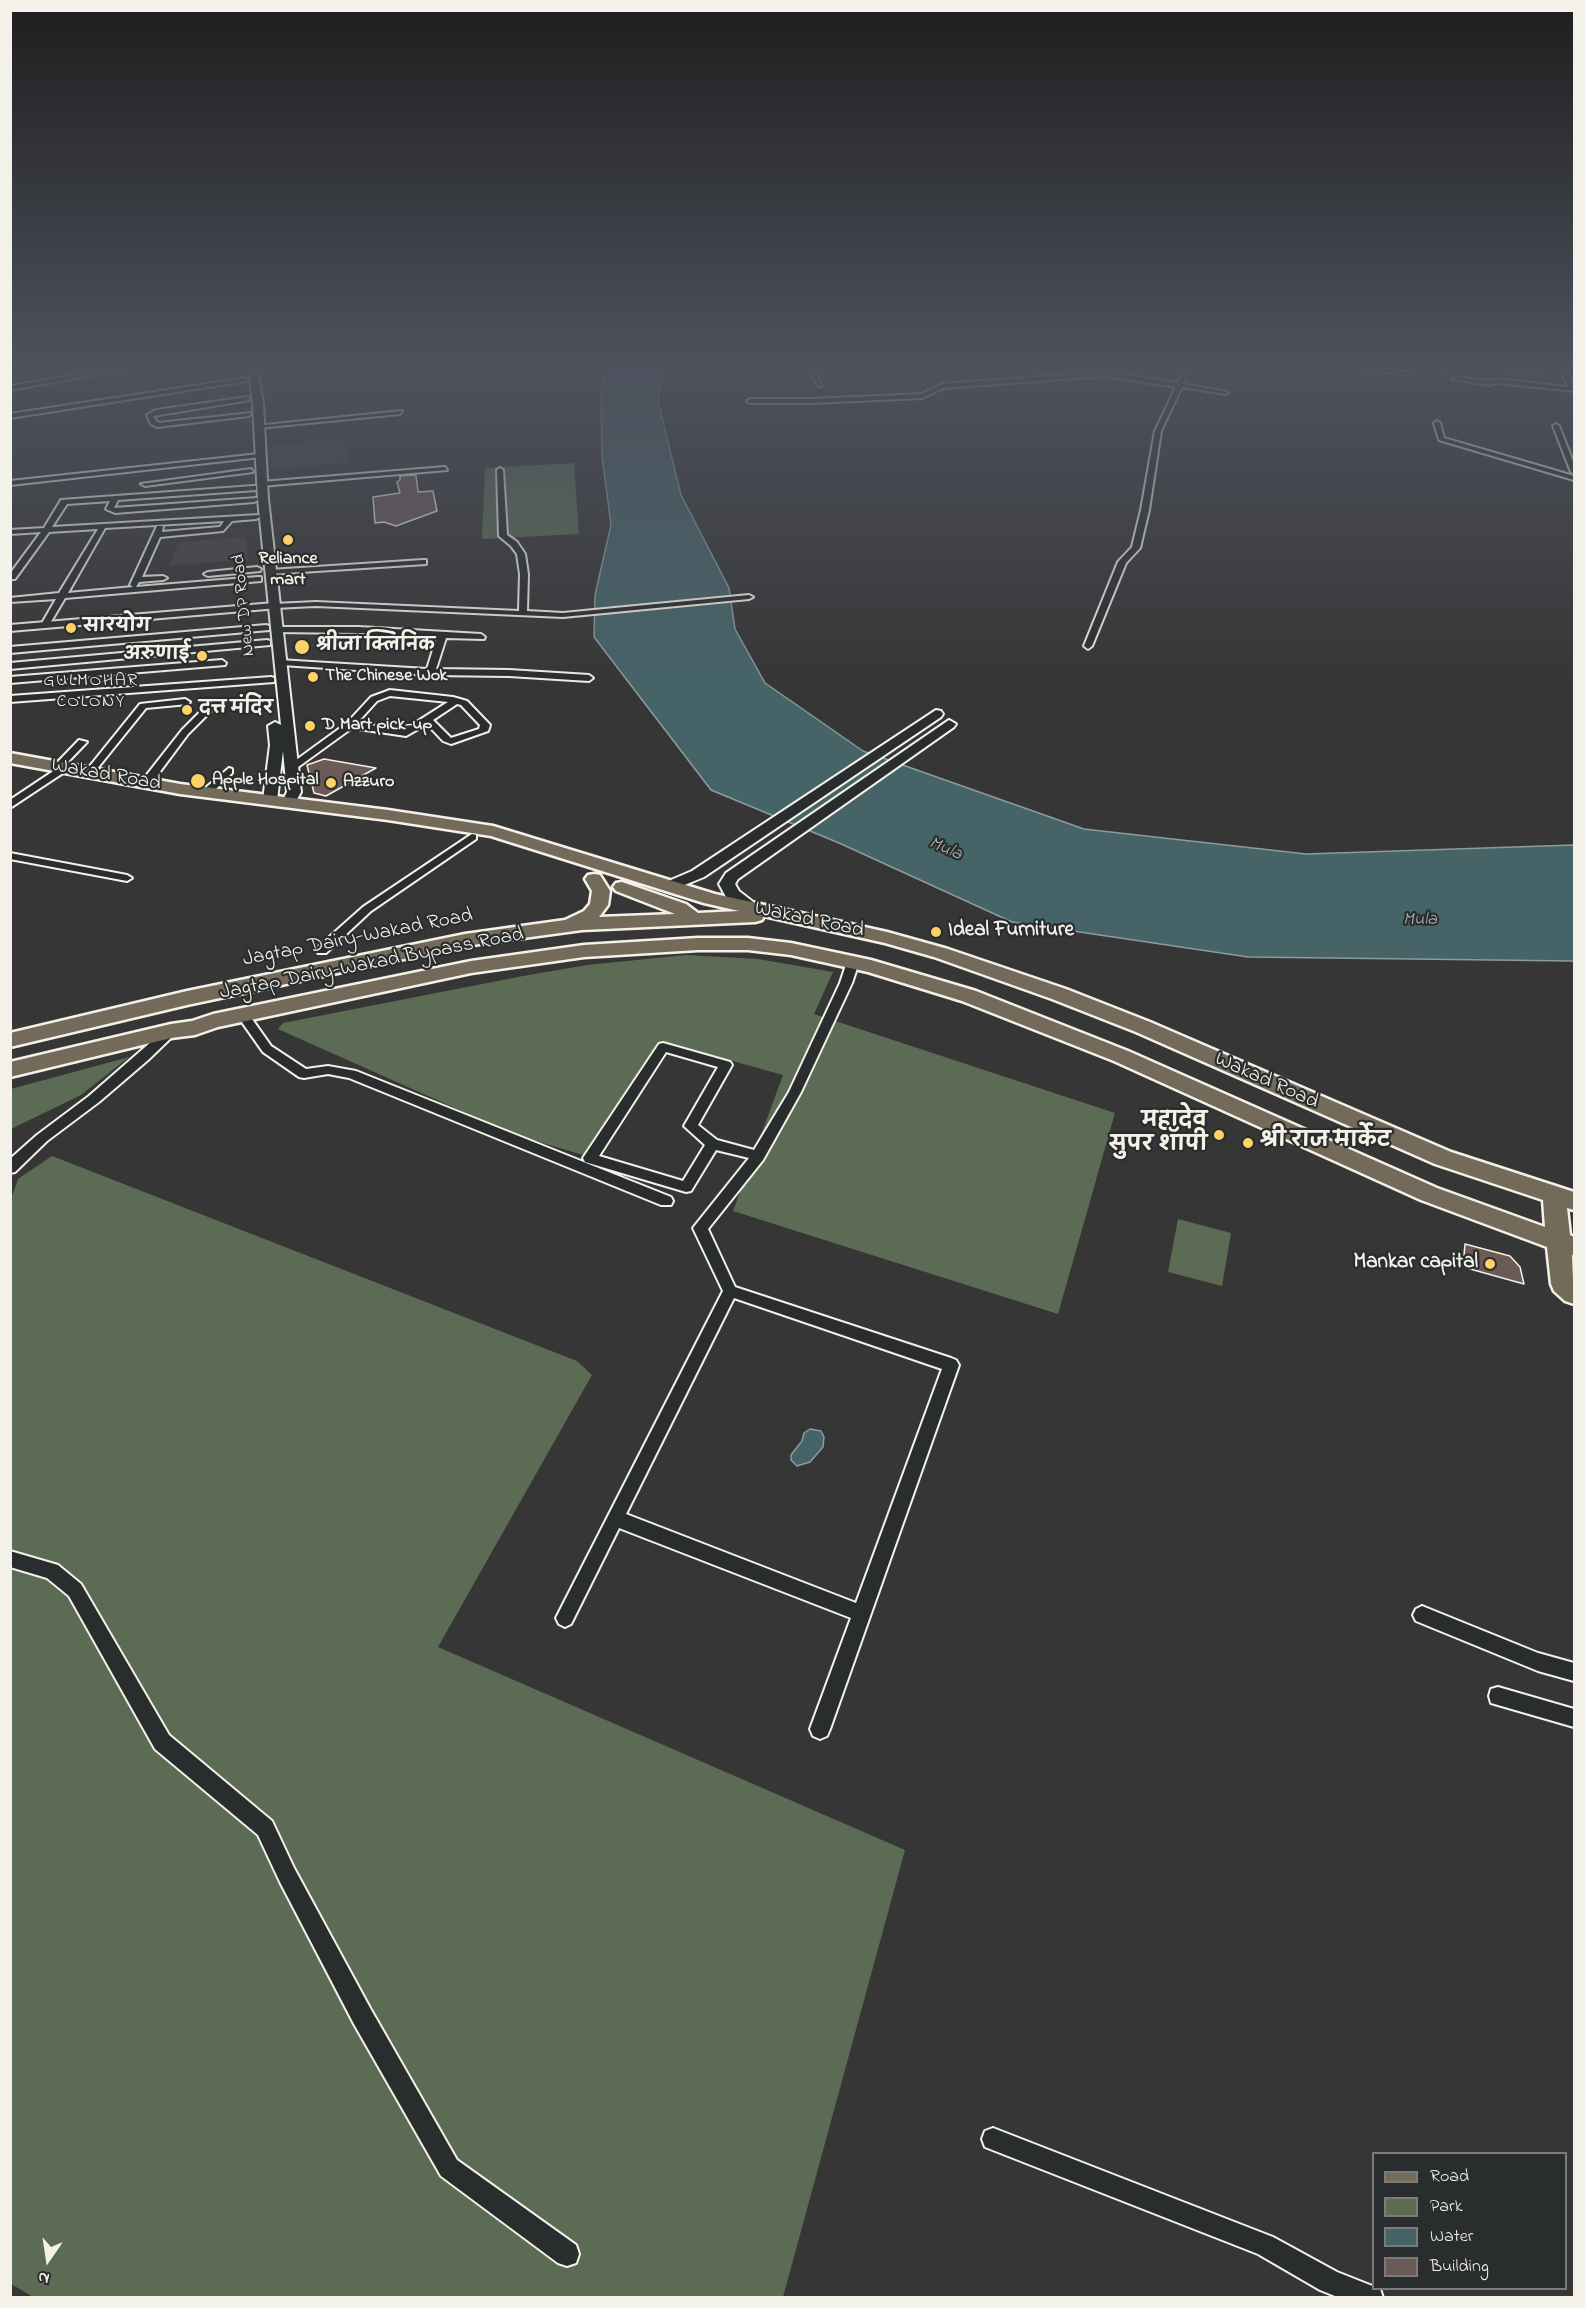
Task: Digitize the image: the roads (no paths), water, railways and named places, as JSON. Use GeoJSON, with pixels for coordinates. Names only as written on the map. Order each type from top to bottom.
{"type":"FeatureCollection","features":[{"type":"Feature","properties":{"kind":"main road","name":"New DP Road"},"geometry":{"type":"LineString","coordinates":[[252,477],[256,491],[256,518],[263,588],[271,629],[282,662],[294,792],[277,805]]}},
{"type":"Feature","properties":{"kind":"main road","name":"New DP Road"},"geometry":{"type":"LineString","coordinates":[[255,477],[263,588]]}},
{"type":"Feature","properties":{"kind":"main road","name":"New DP Road"},"geometry":{"type":"LineString","coordinates":[[268,648],[271,629]]}},
{"type":"Feature","properties":{"kind":"main road"},"geometry":{"type":"LineString","coordinates":[[274,713],[277,745],[277,805]]}},
{"type":"Feature","properties":{"kind":"main road"},"geometry":{"type":"LineString","coordinates":[[669,886],[698,874],[936,714]]}},
{"type":"Feature","properties":{"kind":"main road"},"geometry":{"type":"LineString","coordinates":[[751,908],[732,894],[727,884],[732,876],[949,724]]}},
{"type":"Feature","properties":{"kind":"main road","name":"Wakad Road"},"geometry":{"type":"LineString","coordinates":[[10,758],[170,796],[277,805],[494,831],[695,894],[887,938],[989,968],[1143,1027],[1443,1158],[1564,1198]]}},
{"type":"Feature","properties":{"kind":"main road","name":"Wakad Road"},"geometry":{"type":"LineString","coordinates":[[10,766],[89,773],[472,837],[679,908],[724,943]]}},
{"type":"Feature","properties":{"kind":"main road"},"geometry":{"type":"LineString","coordinates":[[568,926],[591,915],[599,905],[601,891],[594,879]]}},
{"type":"Feature","properties":{"kind":"main road"},"geometry":{"type":"LineString","coordinates":[[695,894],[743,931],[748,944]]}},
{"type":"Feature","properties":{"kind":"main road","name":"Jagtap Dairy-Wakad Road"},"geometry":{"type":"LineString","coordinates":[[10,1040],[187,998],[454,943],[568,926],[778,914]]}},
{"type":"Feature","properties":{"kind":"main road","name":"Jagtap Dairy-Wakad Bypass Road"},"geometry":{"type":"LineString","coordinates":[[10,1070],[171,1031],[195,1028],[243,1015],[471,967],[584,951],[724,943],[748,944]]}},
{"type":"Feature","properties":{"kind":"main road","name":"Wakad Road"},"geometry":{"type":"LineString","coordinates":[[748,944],[791,949],[853,962],[947,988],[1038,1021],[1408,1185],[1566,1244]]}},
{"type":"Feature","properties":{"kind":"main road"},"geometry":{"type":"LineString","coordinates":[[1564,1198],[1566,1244],[1563,1284],[1575,1294]]}},
{"type":"Feature","properties":{"kind":"street"},"geometry":{"type":"LineString","coordinates":[[10,483],[69,477]]}},
{"type":"Feature","properties":{"kind":"street"},"geometry":{"type":"LineString","coordinates":[[145,484],[204,477]]}},
{"type":"Feature","properties":{"kind":"street"},"geometry":{"type":"LineString","coordinates":[[115,498],[110,509],[115,511],[379,477]]}},
{"type":"Feature","properties":{"kind":"street"},"geometry":{"type":"LineString","coordinates":[[500,477],[502,537],[514,544],[521,554],[524,574],[523,613]]}},
{"type":"Feature","properties":{"kind":"street"},"geometry":{"type":"LineString","coordinates":[[1088,646],[1122,562],[1136,549],[1150,477]]}},
{"type":"Feature","properties":{"kind":"street"},"geometry":{"type":"LineString","coordinates":[[12,577],[64,502],[256,491]]}},
{"type":"Feature","properties":{"kind":"street"},"geometry":{"type":"LineString","coordinates":[[10,532],[256,518]]}},
{"type":"Feature","properties":{"kind":"street"},"geometry":{"type":"LineString","coordinates":[[157,535],[223,529],[229,519]]}},
{"type":"Feature","properties":{"kind":"street"},"geometry":{"type":"LineString","coordinates":[[161,523],[136,582],[163,578]]}},
{"type":"Feature","properties":{"kind":"street"},"geometry":{"type":"LineString","coordinates":[[45,625],[103,526]]}},
{"type":"Feature","properties":{"kind":"street"},"geometry":{"type":"LineString","coordinates":[[10,628],[45,625],[423,562]]}},
{"type":"Feature","properties":{"kind":"street"},"geometry":{"type":"LineString","coordinates":[[208,574],[316,604],[523,613],[564,618],[578,613],[749,597]]}},
{"type":"Feature","properties":{"kind":"street"},"geometry":{"type":"LineString","coordinates":[[10,600],[263,588]]}},
{"type":"Feature","properties":{"kind":"street"},"geometry":{"type":"LineString","coordinates":[[10,650],[271,629],[359,630],[481,637]]}},
{"type":"Feature","properties":{"kind":"street"},"geometry":{"type":"LineString","coordinates":[[193,649],[196,634]]}},
{"type":"Feature","properties":{"kind":"street"},"geometry":{"type":"LineString","coordinates":[[431,672],[442,635]]}},
{"type":"Feature","properties":{"kind":"street"},"geometry":{"type":"LineString","coordinates":[[10,666],[193,649],[268,648]]}},
{"type":"Feature","properties":{"kind":"street"},"geometry":{"type":"LineString","coordinates":[[282,662],[431,672],[509,673],[589,678]]}},
{"type":"Feature","properties":{"kind":"street"},"geometry":{"type":"LineString","coordinates":[[10,680],[222,663]]}},
{"type":"Feature","properties":{"kind":"street"},"geometry":{"type":"LineString","coordinates":[[100,674],[99,677],[108,684],[110,691]]}},
{"type":"Feature","properties":{"kind":"street"},"geometry":{"type":"LineString","coordinates":[[10,699],[271,681]]}},
{"type":"Feature","properties":{"kind":"street"},"geometry":{"type":"LineString","coordinates":[[291,768],[350,725],[374,699],[390,693],[464,703],[486,726],[483,731],[451,741],[446,739],[428,720]]}},
{"type":"Feature","properties":{"kind":"street"},"geometry":{"type":"LineString","coordinates":[[350,725],[406,733],[452,704],[453,700]]}},
{"type":"Feature","properties":{"kind":"street"},"geometry":{"type":"LineString","coordinates":[[89,773],[143,706],[185,702]]}},
{"type":"Feature","properties":{"kind":"street"},"geometry":{"type":"LineString","coordinates":[[146,783],[185,732],[206,711]]}},
{"type":"Feature","properties":{"kind":"street"},"geometry":{"type":"LineString","coordinates":[[11,805],[58,770],[82,742]]}},
{"type":"Feature","properties":{"kind":"street"},"geometry":{"type":"LineString","coordinates":[[206,793],[229,771]]}},
{"type":"Feature","properties":{"kind":"street"},"geometry":{"type":"LineString","coordinates":[[322,950],[367,909],[472,837]]}},
{"type":"Feature","properties":{"kind":"street"},"geometry":{"type":"LineString","coordinates":[[10,856],[127,878]]}},
{"type":"Feature","properties":{"kind":"street"},"geometry":{"type":"LineString","coordinates":[[820,1729],[951,1365],[730,1290],[700,1228],[758,1156],[795,1092],[846,983],[853,962]]}},
{"type":"Feature","properties":{"kind":"street"},"geometry":{"type":"LineString","coordinates":[[243,1015],[267,1049],[304,1074],[328,1070],[351,1074],[666,1201]]}},
{"type":"Feature","properties":{"kind":"street"},"geometry":{"type":"LineString","coordinates":[[10,1168],[42,1138],[119,1078],[171,1031]]}},
{"type":"Feature","properties":{"kind":"street"},"geometry":{"type":"LineString","coordinates":[[713,1144],[686,1187],[590,1158],[663,1047],[726,1065],[691,1126],[713,1144],[758,1156]]}},
{"type":"Feature","properties":{"kind":"street"},"geometry":{"type":"LineString","coordinates":[[565,1618],[730,1290]]}},
{"type":"Feature","properties":{"kind":"street"},"geometry":{"type":"LineString","coordinates":[[615,1518],[862,1614]]}},
{"type":"Feature","properties":{"kind":"street"},"geometry":{"type":"LineString","coordinates":[[10,1559],[52,1571],[75,1590],[162,1742],[265,1828],[287,1875],[357,2006],[449,2168],[567,2254]]}},
{"type":"Feature","properties":{"kind":"street"},"geometry":{"type":"LineString","coordinates":[[1422,1615],[1538,1662],[1575,1672]]}},
{"type":"Feature","properties":{"kind":"street"},"geometry":{"type":"LineString","coordinates":[[1498,1696],[1575,1718]]}},
{"type":"Feature","properties":{"kind":"street"},"geometry":{"type":"LineString","coordinates":[[993,2139],[1265,2246],[1329,2281],[1371,2298]]}},
{"type":"Feature","properties":{"kind":"water","name":"Mula"},"geometry":{"type":"Polygon","coordinates":[[[605,477],[677,477],[681,495],[729,588],[735,629],[765,683],[863,751],[1084,829],[1306,854],[1574,845],[1574,961],[1248,957],[1012,922],[839,843],[711,790],[594,637],[595,595],[611,525],[605,477]]]}},
{"type":"Feature","properties":{"kind":"water"},"geometry":{"type":"Polygon","coordinates":[[[810,1429],[821,1431],[824,1437],[823,1447],[810,1462],[797,1466],[791,1460],[791,1455],[802,1441],[804,1433],[810,1429]]]}},
{"type":"Feature","properties":{"kind":"place","name":"Reliance mart"},"geometry":{"type":"Point","coordinates":[288,540]}},
{"type":"Feature","properties":{"kind":"place","name":"सारयोग"},"geometry":{"type":"Point","coordinates":[71,628]}},
{"type":"Feature","properties":{"kind":"place","name":"श्रीजा क्लिनिक"},"geometry":{"type":"Point","coordinates":[302,647]}},
{"type":"Feature","properties":{"kind":"place","name":"अरुणाई"},"geometry":{"type":"Point","coordinates":[202,656]}},
{"type":"Feature","properties":{"kind":"place","name":"The Chinese Wok"},"geometry":{"type":"Point","coordinates":[313,677]}},
{"type":"Feature","properties":{"kind":"place","name":"दत्त मंदिर"},"geometry":{"type":"Point","coordinates":[187,710]}},
{"type":"Feature","properties":{"kind":"place","name":"D Mart pick-up"},"geometry":{"type":"Point","coordinates":[310,726]}},
{"type":"Feature","properties":{"kind":"place","name":"Apple Hospital"},"geometry":{"type":"Point","coordinates":[198,781]}},
{"type":"Feature","properties":{"kind":"place","name":"Azzuro"},"geometry":{"type":"Point","coordinates":[331,783]}},
{"type":"Feature","properties":{"kind":"place","name":"Ideal Furniture"},"geometry":{"type":"Point","coordinates":[936,932]}},
{"type":"Feature","properties":{"kind":"place","name":"महादेव सुपर शॅापी"},"geometry":{"type":"Point","coordinates":[1219,1135]}},
{"type":"Feature","properties":{"kind":"place","name":"श्री राज मार्केट"},"geometry":{"type":"Point","coordinates":[1248,1143]}},
{"type":"Feature","properties":{"kind":"place","name":"Mankar capital"},"geometry":{"type":"Point","coordinates":[1490,1264]}},
{"type":"Feature","properties":{"kind":"district","name":"GULMOHAR COLONY"},"geometry":{"type":"Point","coordinates":[91,692]}}]}
